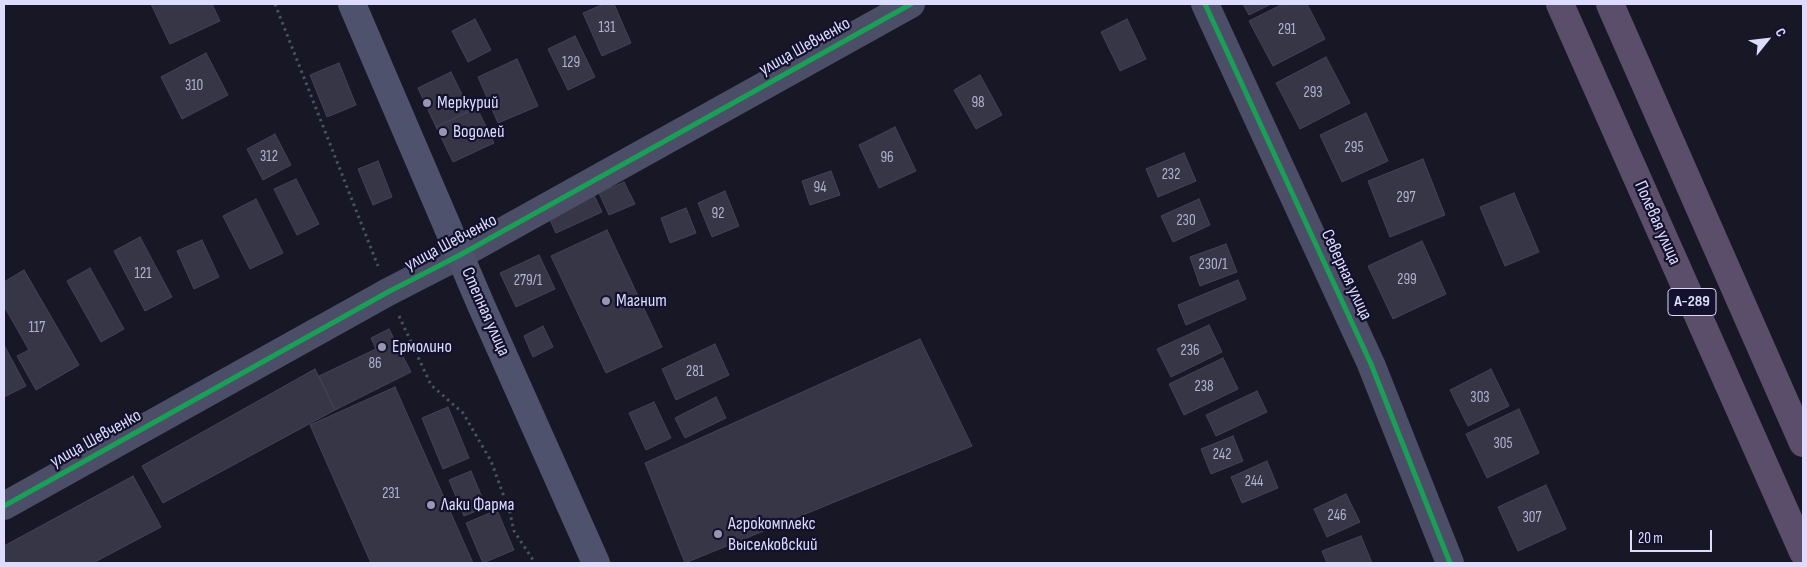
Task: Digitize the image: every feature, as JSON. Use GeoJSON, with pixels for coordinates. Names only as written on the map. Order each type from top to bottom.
{"type":"FeatureCollection","features":[{"type":"Feature","properties":{"kind":"highway","name":"Полевая улица"},"geometry":{"type":"LineString","coordinates":[[1560,4],[1803,552]]}},
{"type":"Feature","properties":{"kind":"highway","name":"А-289"},"geometry":{"type":"LineString","coordinates":[[1610,4],[1803,443]]}},
{"type":"Feature","properties":{"kind":"main road","name":"Степная улица"},"geometry":{"type":"LineString","coordinates":[[352,4],[596,563]]}},
{"type":"Feature","properties":{"kind":"street","name":"улица Шевченко"},"geometry":{"type":"LineString","coordinates":[[4,506],[911,4]]}},
{"type":"Feature","properties":{"kind":"street","name":"Северная улица"},"geometry":{"type":"LineString","coordinates":[[1205,4],[1371,364],[1450,563]]}},
{"type":"Feature","properties":{"kind":"building"},"geometry":{"type":"Polygon","coordinates":[[[151,4],[212,4],[220,21],[170,44],[151,4]]]}},
{"type":"Feature","properties":{"kind":"building"},"geometry":{"type":"Polygon","coordinates":[[[604,4],[614,4],[631,43],[602,56],[583,13],[604,4]]]}},
{"type":"Feature","properties":{"kind":"building"},"geometry":{"type":"Polygon","coordinates":[[[1243,4],[1271,4],[1249,15],[1243,4]]]}},
{"type":"Feature","properties":{"kind":"building"},"geometry":{"type":"Polygon","coordinates":[[[1283,4],[1307,4],[1325,39],[1273,66],[1249,21],[1283,4]]]}},
{"type":"Feature","properties":{"kind":"building"},"geometry":{"type":"Polygon","coordinates":[[[475,19],[491,50],[468,62],[452,31],[475,19]]]}},
{"type":"Feature","properties":{"kind":"building"},"geometry":{"type":"Polygon","coordinates":[[[1127,19],[1146,59],[1120,71],[1101,32],[1127,19]]]}},
{"type":"Feature","properties":{"kind":"building"},"geometry":{"type":"Polygon","coordinates":[[[575,36],[595,77],[568,90],[548,49],[575,36]]]}},
{"type":"Feature","properties":{"kind":"building"},"geometry":{"type":"Polygon","coordinates":[[[206,53],[228,95],[182,119],[161,77],[206,53]]]}},
{"type":"Feature","properties":{"kind":"building"},"geometry":{"type":"Polygon","coordinates":[[[1326,57],[1350,103],[1300,129],[1276,83],[1326,57]]]}},
{"type":"Feature","properties":{"kind":"building"},"geometry":{"type":"Polygon","coordinates":[[[517,59],[538,106],[498,123],[478,77],[517,59]]]}},
{"type":"Feature","properties":{"kind":"building"},"geometry":{"type":"Polygon","coordinates":[[[339,63],[356,105],[327,117],[310,75],[339,63]]]}},
{"type":"Feature","properties":{"kind":"building"},"geometry":{"type":"Polygon","coordinates":[[[451,72],[470,111],[436,127],[418,88],[451,72]]]}},
{"type":"Feature","properties":{"kind":"building"},"geometry":{"type":"Polygon","coordinates":[[[980,75],[1002,115],[976,129],[954,90],[980,75]]]}},
{"type":"Feature","properties":{"kind":"building"},"geometry":{"type":"Polygon","coordinates":[[[477,108],[494,143],[453,162],[436,127],[477,108]]]}},
{"type":"Feature","properties":{"kind":"building"},"geometry":{"type":"Polygon","coordinates":[[[1366,113],[1388,161],[1342,182],[1320,135],[1366,113]]]}},
{"type":"Feature","properties":{"kind":"building"},"geometry":{"type":"Polygon","coordinates":[[[895,127],[916,171],[879,188],[859,145],[895,127]]]}},
{"type":"Feature","properties":{"kind":"building"},"geometry":{"type":"Polygon","coordinates":[[[275,134],[291,165],[263,180],[247,149],[275,134]]]}},
{"type":"Feature","properties":{"kind":"building"},"geometry":{"type":"Polygon","coordinates":[[[1184,153],[1196,181],[1158,197],[1146,169],[1184,153]]]}},
{"type":"Feature","properties":{"kind":"building"},"geometry":{"type":"Polygon","coordinates":[[[1423,159],[1445,215],[1390,237],[1368,181],[1423,159]]]}},
{"type":"Feature","properties":{"kind":"building"},"geometry":{"type":"Polygon","coordinates":[[[378,161],[392,197],[373,205],[358,169],[378,161]]]}},
{"type":"Feature","properties":{"kind":"building"},"geometry":{"type":"Polygon","coordinates":[[[831,171],[840,195],[810,205],[802,181],[831,171]]]}},
{"type":"Feature","properties":{"kind":"building"},"geometry":{"type":"Polygon","coordinates":[[[296,179],[319,224],[297,235],[274,189],[296,179]]]}},
{"type":"Feature","properties":{"kind":"building"},"geometry":{"type":"Polygon","coordinates":[[[624,182],[635,204],[609,215],[599,193],[624,182]]]}},
{"type":"Feature","properties":{"kind":"building"},"geometry":{"type":"Polygon","coordinates":[[[725,191],[739,226],[712,237],[698,203],[725,191]]]}},
{"type":"Feature","properties":{"kind":"building"},"geometry":{"type":"Polygon","coordinates":[[[1514,193],[1539,252],[1505,266],[1480,207],[1514,193]]]}},
{"type":"Feature","properties":{"kind":"building"},"geometry":{"type":"Polygon","coordinates":[[[594,195],[602,212],[556,233],[548,216],[594,195]]]}},
{"type":"Feature","properties":{"kind":"building"},"geometry":{"type":"Polygon","coordinates":[[[256,199],[283,253],[250,269],[223,216],[256,199]]]}},
{"type":"Feature","properties":{"kind":"building"},"geometry":{"type":"Polygon","coordinates":[[[1199,199],[1210,225],[1173,242],[1161,216],[1199,199]]]}},
{"type":"Feature","properties":{"kind":"building"},"geometry":{"type":"Polygon","coordinates":[[[686,208],[696,233],[670,243],[661,218],[686,208]]]}},
{"type":"Feature","properties":{"kind":"building","name":"Магнит"},"geometry":{"type":"Polygon","coordinates":[[[607,230],[662,347],[606,373],[551,256],[607,230]]]}},
{"type":"Feature","properties":{"kind":"building"},"geometry":{"type":"Polygon","coordinates":[[[140,237],[172,297],[145,311],[114,251],[140,237]]]}},
{"type":"Feature","properties":{"kind":"building"},"geometry":{"type":"Polygon","coordinates":[[[202,240],[219,277],[194,289],[177,251],[202,240]]]}},
{"type":"Feature","properties":{"kind":"building"},"geometry":{"type":"Polygon","coordinates":[[[1422,241],[1446,294],[1393,319],[1368,266],[1422,241]]]}},
{"type":"Feature","properties":{"kind":"building"},"geometry":{"type":"Polygon","coordinates":[[[1226,244],[1237,272],[1200,286],[1190,257],[1226,244]]]}},
{"type":"Feature","properties":{"kind":"building"},"geometry":{"type":"Polygon","coordinates":[[[539,255],[555,289],[516,307],[500,273],[539,255]]]}},
{"type":"Feature","properties":{"kind":"building"},"geometry":{"type":"Polygon","coordinates":[[[90,268],[124,329],[101,342],[67,281],[90,268]]]}},
{"type":"Feature","properties":{"kind":"building"},"geometry":{"type":"Polygon","coordinates":[[[24,270],[79,365],[36,390],[17,356],[29,350],[4,306],[4,282],[24,270]]]}},
{"type":"Feature","properties":{"kind":"building"},"geometry":{"type":"Polygon","coordinates":[[[1238,280],[1246,299],[1186,325],[1178,305],[1238,280]]]}},
{"type":"Feature","properties":{"kind":"building"},"geometry":{"type":"Polygon","coordinates":[[[1209,325],[1222,352],[1171,377],[1157,349],[1209,325]]]}},
{"type":"Feature","properties":{"kind":"building"},"geometry":{"type":"Polygon","coordinates":[[[543,326],[553,347],[533,357],[524,336],[543,326]]]}},
{"type":"Feature","properties":{"kind":"building"},"geometry":{"type":"Polygon","coordinates":[[[389,329],[411,372],[335,410],[319,376],[376,349],[371,338],[389,329]]]}},
{"type":"Feature","properties":{"kind":"building"},"geometry":{"type":"Polygon","coordinates":[[[920,339],[972,446],[685,563],[645,463],[920,339]]]}},
{"type":"Feature","properties":{"kind":"building"},"geometry":{"type":"Polygon","coordinates":[[[715,344],[729,375],[676,400],[662,369],[715,344]]]}},
{"type":"Feature","properties":{"kind":"building"},"geometry":{"type":"Polygon","coordinates":[[[4,345],[26,386],[4,397],[4,345]]]}},
{"type":"Feature","properties":{"kind":"building"},"geometry":{"type":"Polygon","coordinates":[[[1223,358],[1238,389],[1184,415],[1169,384],[1223,358]]]}},
{"type":"Feature","properties":{"kind":"building"},"geometry":{"type":"Polygon","coordinates":[[[315,369],[335,410],[163,503],[142,466],[315,369]]]}},
{"type":"Feature","properties":{"kind":"building"},"geometry":{"type":"Polygon","coordinates":[[[1491,369],[1509,406],[1468,426],[1450,390],[1491,369]]]}},
{"type":"Feature","properties":{"kind":"building"},"geometry":{"type":"Polygon","coordinates":[[[395,387],[473,563],[371,563],[310,425],[395,387]]]}},
{"type":"Feature","properties":{"kind":"building"},"geometry":{"type":"Polygon","coordinates":[[[1257,391],[1267,412],[1216,436],[1206,415],[1257,391]]]}},
{"type":"Feature","properties":{"kind":"building"},"geometry":{"type":"Polygon","coordinates":[[[716,397],[726,418],[685,438],[675,418],[716,397]]]}},
{"type":"Feature","properties":{"kind":"building"},"geometry":{"type":"Polygon","coordinates":[[[654,402],[671,438],[646,450],[629,413],[654,402]]]}},
{"type":"Feature","properties":{"kind":"building"},"geometry":{"type":"Polygon","coordinates":[[[448,407],[469,458],[443,469],[422,418],[448,407]]]}},
{"type":"Feature","properties":{"kind":"building"},"geometry":{"type":"Polygon","coordinates":[[[1519,409],[1539,453],[1487,478],[1466,434],[1519,409]]]}},
{"type":"Feature","properties":{"kind":"building"},"geometry":{"type":"Polygon","coordinates":[[[1233,436],[1243,461],[1211,474],[1201,449],[1233,436]]]}},
{"type":"Feature","properties":{"kind":"building"},"geometry":{"type":"Polygon","coordinates":[[[1267,461],[1278,488],[1242,503],[1231,477],[1267,461]]]}},
{"type":"Feature","properties":{"kind":"building"},"geometry":{"type":"Polygon","coordinates":[[[471,471],[486,507],[464,516],[449,480],[471,471]]]}},
{"type":"Feature","properties":{"kind":"building"},"geometry":{"type":"Polygon","coordinates":[[[133,476],[161,527],[93,563],[4,563],[4,546],[133,476]]]}},
{"type":"Feature","properties":{"kind":"building"},"geometry":{"type":"Polygon","coordinates":[[[1546,485],[1566,529],[1518,551],[1498,507],[1546,485]]]}},
{"type":"Feature","properties":{"kind":"building"},"geometry":{"type":"Polygon","coordinates":[[[1346,494],[1360,522],[1327,537],[1314,509],[1346,494]]]}},
{"type":"Feature","properties":{"kind":"building"},"geometry":{"type":"Polygon","coordinates":[[[497,510],[514,550],[483,563],[466,523],[497,510]]]}},
{"type":"Feature","properties":{"kind":"building"},"geometry":{"type":"Polygon","coordinates":[[[1361,536],[1372,563],[1327,563],[1322,551],[1361,536]]]}},
{"type":"Feature","properties":{"kind":"cycle path"},"geometry":{"type":"LineString","coordinates":[[4,506],[911,4]]}},
{"type":"Feature","properties":{"kind":"cycle path"},"geometry":{"type":"LineString","coordinates":[[1205,4],[1371,364],[1450,563]]}},
{"type":"Feature","properties":{"kind":"place","name":"Меркурий"},"geometry":{"type":"Point","coordinates":[427,103]}},
{"type":"Feature","properties":{"kind":"place","name":"Водолей"},"geometry":{"type":"Point","coordinates":[443,132]}},
{"type":"Feature","properties":{"kind":"place","name":"Магнит"},"geometry":{"type":"Point","coordinates":[606,301]}},
{"type":"Feature","properties":{"kind":"place","name":"Ермолино"},"geometry":{"type":"Point","coordinates":[382,347]}},
{"type":"Feature","properties":{"kind":"place","name":"Лаки Фарма"},"geometry":{"type":"Point","coordinates":[431,505]}},
{"type":"Feature","properties":{"kind":"place","name":"Агрокомплекс Выселковский"},"geometry":{"type":"Point","coordinates":[718,534]}}]}
